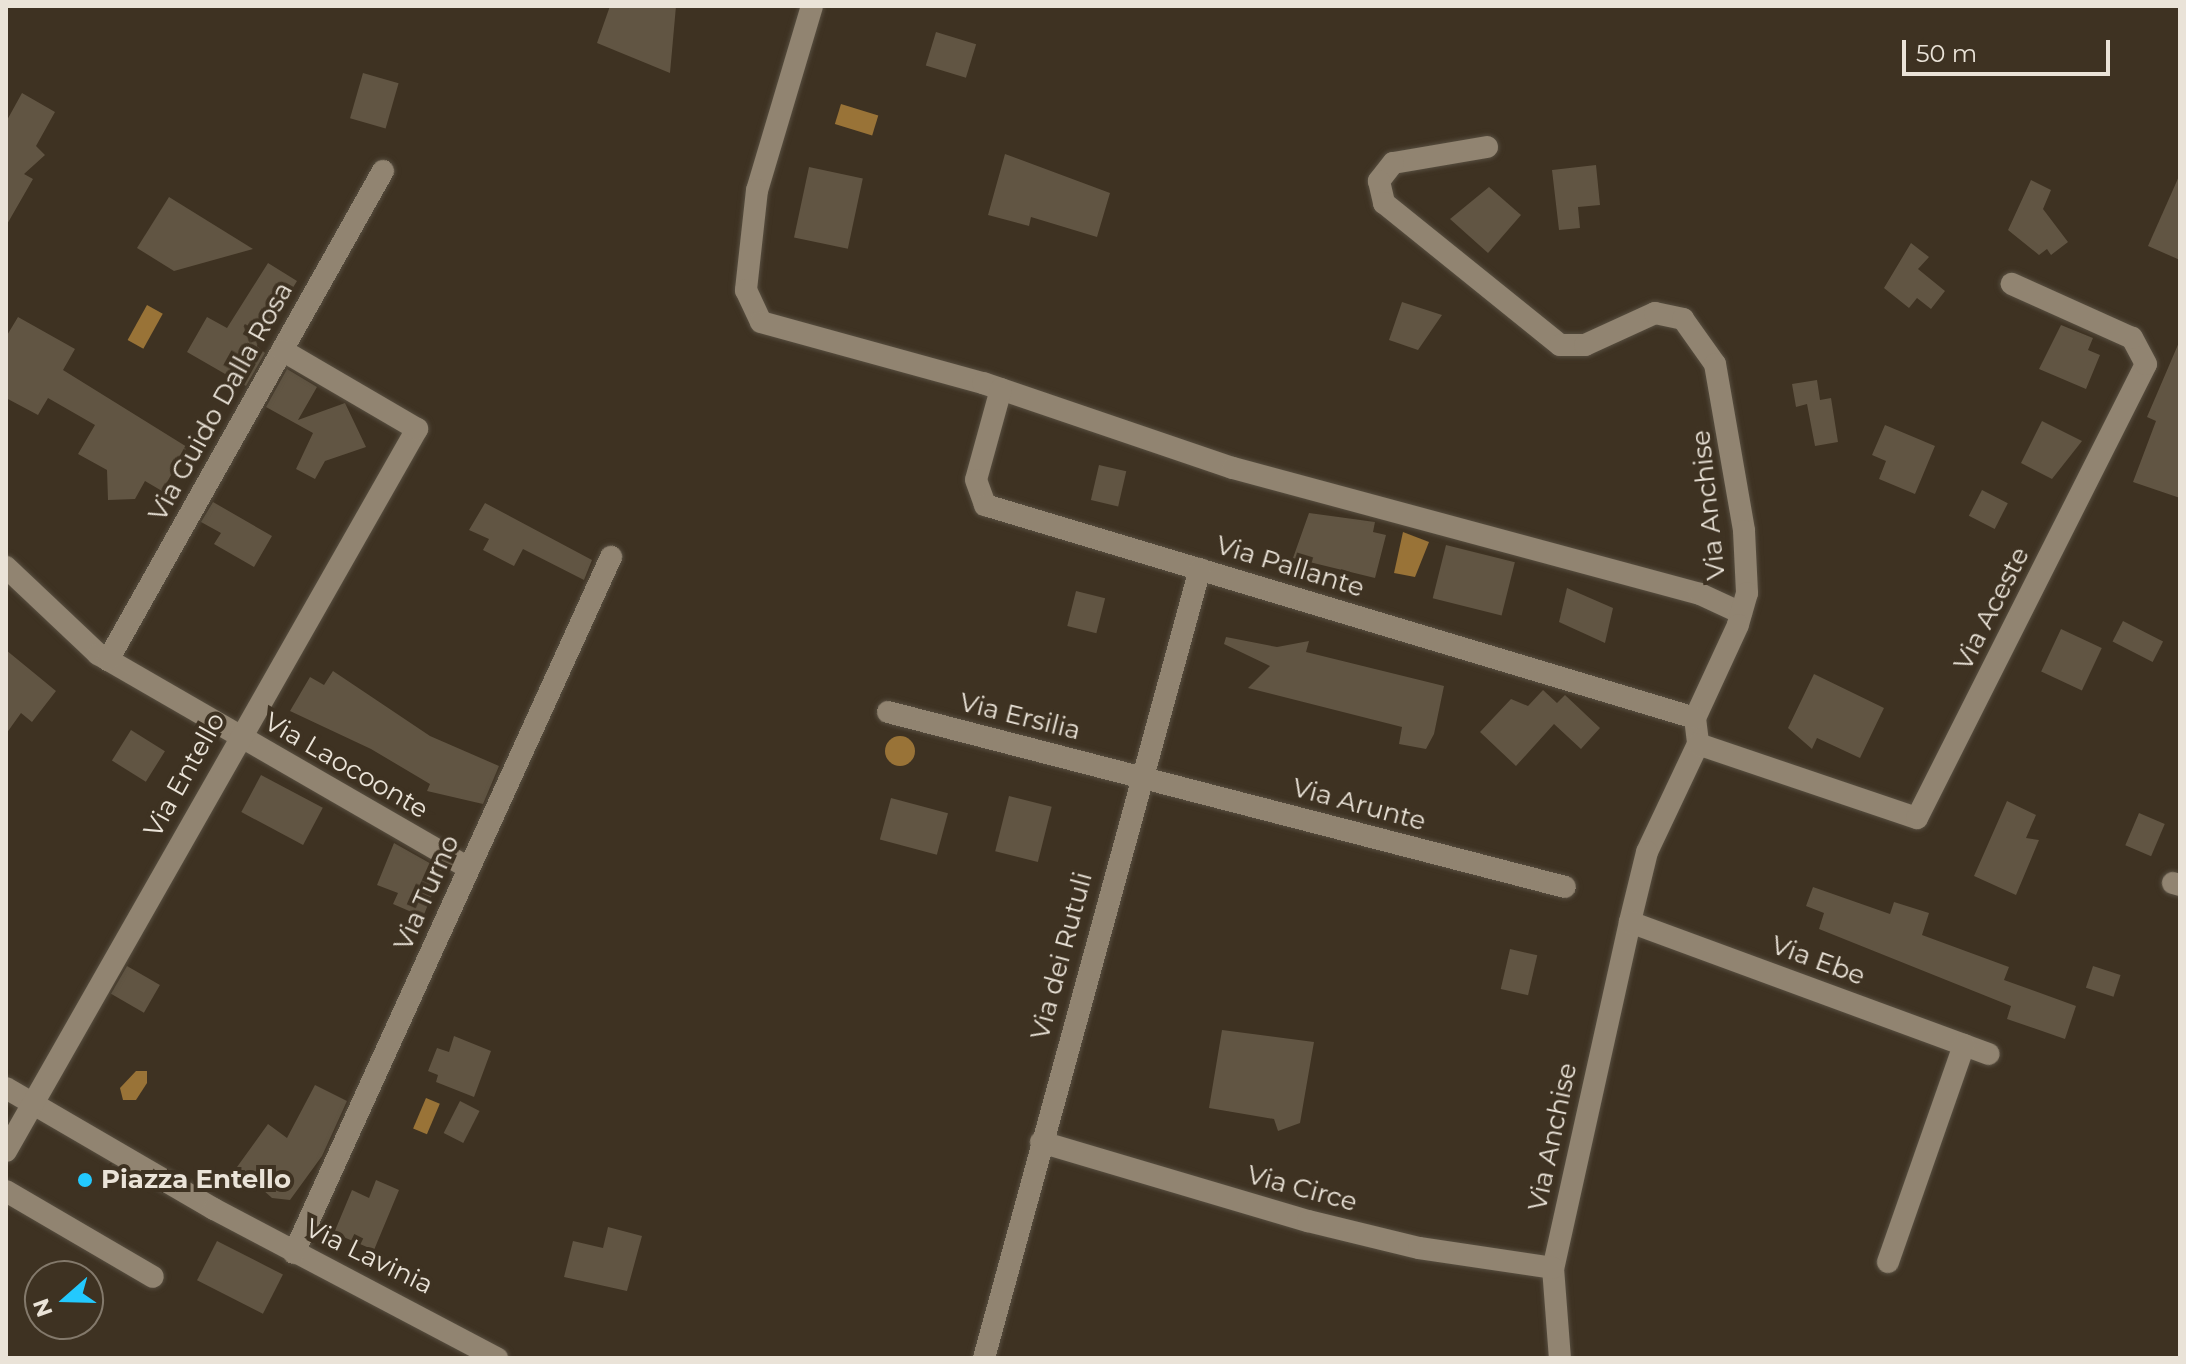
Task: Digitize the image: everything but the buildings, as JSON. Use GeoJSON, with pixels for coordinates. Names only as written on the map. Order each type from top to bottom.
{"type":"FeatureCollection","features":[{"type":"Feature","properties":{"kind":"street"},"geometry":{"type":"LineString","coordinates":[[812,6],[757,190],[749,304],[761,322],[1001,389],[1233,468],[1700,594],[1741,613]]}},
{"type":"Feature","properties":{"kind":"street","name":"Via Anchise"},"geometry":{"type":"LineString","coordinates":[[1487,147],[1393,163],[1379,181],[1384,203],[1560,345],[1585,345],[1655,313],[1683,319],[1698,333],[1725,401],[1744,531],[1741,613],[1720,678],[1695,718]]}},
{"type":"Feature","properties":{"kind":"street","name":"Via Guido Dalla Rosa"},"geometry":{"type":"LineString","coordinates":[[108,660],[383,171]]}},
{"type":"Feature","properties":{"kind":"street","name":"Via Aceste"},"geometry":{"type":"LineString","coordinates":[[1698,744],[1917,818],[2146,364],[2132,338],[2012,284]]}},
{"type":"Feature","properties":{"kind":"street","name":"Via Entello"},"geometry":{"type":"LineString","coordinates":[[6,1151],[417,429],[282,350]]}},
{"type":"Feature","properties":{"kind":"street","name":"Via Pallante"},"geometry":{"type":"LineString","coordinates":[[1001,389],[976,480],[985,505],[1695,718]]}},
{"type":"Feature","properties":{"kind":"street","name":"Via Turno"},"geometry":{"type":"LineString","coordinates":[[294,1253],[611,557]]}},
{"type":"Feature","properties":{"kind":"street","name":"Via Laocoonte"},"geometry":{"type":"LineString","coordinates":[[6,567],[108,660],[469,868]]}},
{"type":"Feature","properties":{"kind":"street","name":"Via dei Rutuli"},"geometry":{"type":"LineString","coordinates":[[984,1358],[1138,777],[1200,569]]}},
{"type":"Feature","properties":{"kind":"street","name":"Via Ersilia"},"geometry":{"type":"LineString","coordinates":[[888,712],[1138,777]]}},
{"type":"Feature","properties":{"kind":"street"},"geometry":{"type":"LineString","coordinates":[[1695,718],[1698,744]]}},
{"type":"Feature","properties":{"kind":"street","name":"Via Anchise"},"geometry":{"type":"LineString","coordinates":[[1560,1358],[1553,1268],[1630,922],[1647,852],[1698,744]]}},
{"type":"Feature","properties":{"kind":"street","name":"Via Arunte"},"geometry":{"type":"LineString","coordinates":[[1138,777],[1565,887]]}},
{"type":"Feature","properties":{"kind":"street","name":"Via Ebe"},"geometry":{"type":"LineString","coordinates":[[1630,922],[1988,1054]]}},
{"type":"Feature","properties":{"kind":"street"},"geometry":{"type":"LineString","coordinates":[[1888,1262],[1964,1045]]}},
{"type":"Feature","properties":{"kind":"street","name":"Via Lavinia"},"geometry":{"type":"LineString","coordinates":[[6,1088],[294,1253],[497,1358]]}},
{"type":"Feature","properties":{"kind":"street","name":"Via Circe"},"geometry":{"type":"LineString","coordinates":[[1041,1142],[1391,1241],[1553,1268]]}},
{"type":"Feature","properties":{"kind":"street"},"geometry":{"type":"LineString","coordinates":[[6,1191],[153,1277]]}},
{"type":"Feature","properties":{"kind":"shaded area"},"geometry":{"type":"Polygon","coordinates":[[[841,104],[878,115],[872,135],[835,124],[841,104]]]}},
{"type":"Feature","properties":{"kind":"shaded area"},"geometry":{"type":"Polygon","coordinates":[[[147,305],[163,314],[143,349],[128,340],[147,305]]]}},
{"type":"Feature","properties":{"kind":"shaded area"},"geometry":{"type":"Polygon","coordinates":[[[1403,532],[1429,542],[1415,577],[1394,573],[1403,532]]]}},
{"type":"Feature","properties":{"kind":"shaded area"},"geometry":{"type":"Polygon","coordinates":[[[900,736],[911,740],[915,751],[911,762],[900,766],[889,762],[885,751],[889,740],[900,736]]]}},
{"type":"Feature","properties":{"kind":"shaded area"},"geometry":{"type":"Polygon","coordinates":[[[136,1071],[147,1071],[147,1083],[136,1100],[123,1100],[120,1088],[136,1071]]]}},
{"type":"Feature","properties":{"kind":"shaded area"},"geometry":{"type":"Polygon","coordinates":[[[426,1098],[440,1104],[427,1134],[413,1128],[426,1098]]]}},
{"type":"Feature","properties":{"kind":"place","name":"Piazza Entello"},"geometry":{"type":"Point","coordinates":[85,1180]}}]}
